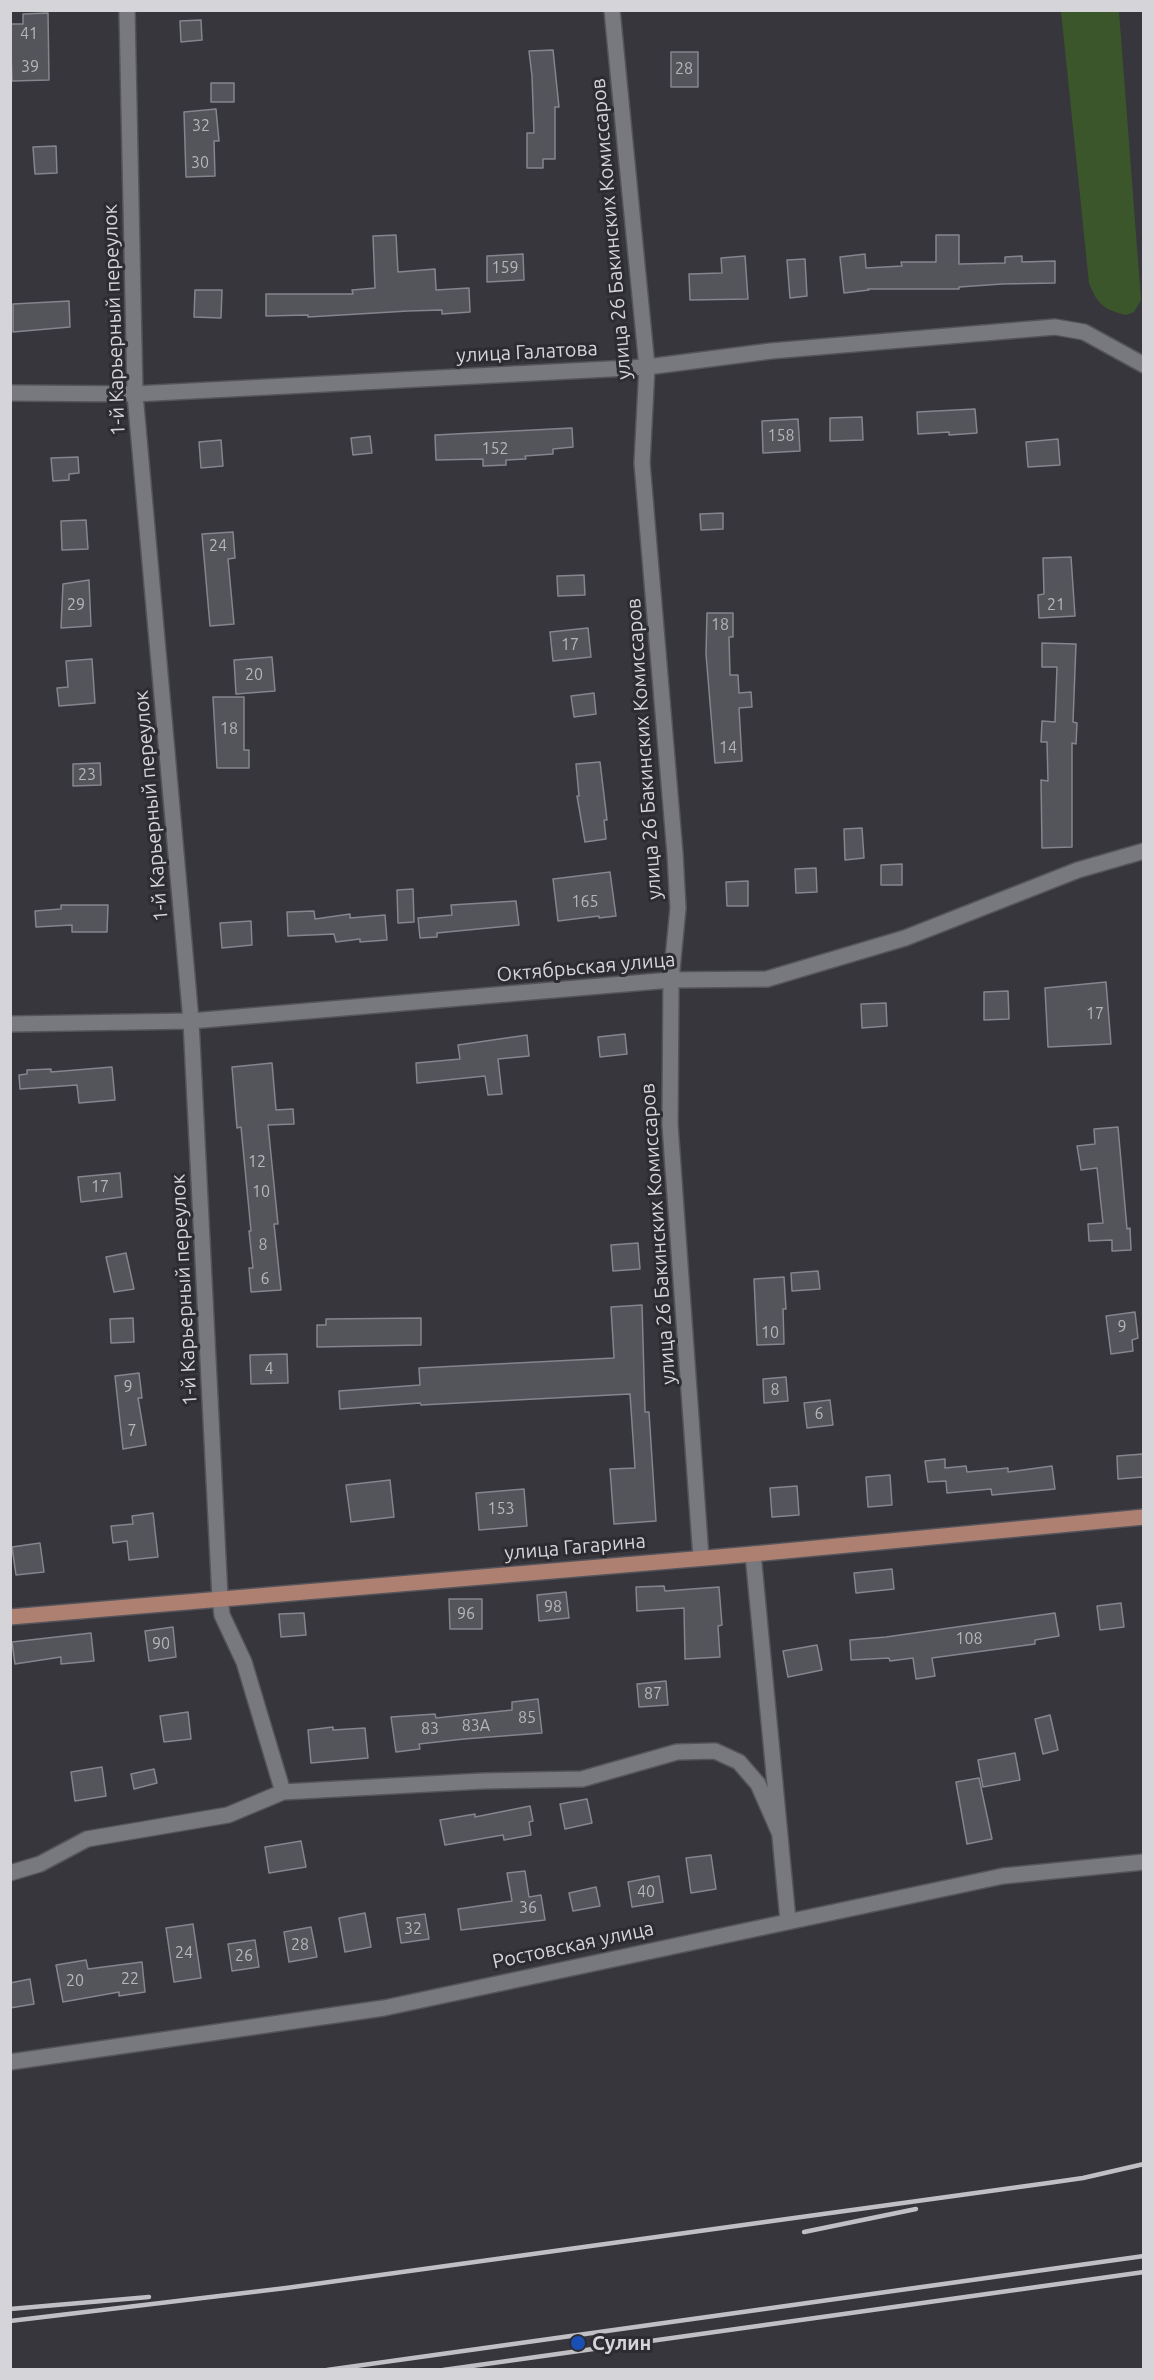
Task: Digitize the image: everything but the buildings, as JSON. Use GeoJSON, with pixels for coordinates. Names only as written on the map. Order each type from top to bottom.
{"type":"FeatureCollection","features":[{"type":"Feature","properties":{"kind":"main road","name":"улица Гагарина"},"geometry":{"type":"LineString","coordinates":[[10,1617],[753,1554],[1143,1517]]}},
{"type":"Feature","properties":{"kind":"street","name":"1-й Карьерный переулок"},"geometry":{"type":"LineString","coordinates":[[127,10],[135,394],[191,1021],[220,1598],[222,1615],[244,1662],[283,1792]]}},
{"type":"Feature","properties":{"kind":"street","name":"улица 26 Бакинских Комиссаров"},"geometry":{"type":"LineString","coordinates":[[612,10],[647,367],[642,463],[675,854],[677,897],[671,980],[670,1125],[701,1558]]}},
{"type":"Feature","properties":{"kind":"street","name":"улица Галатова"},"geometry":{"type":"LineString","coordinates":[[10,393],[135,394],[647,367],[771,351],[1055,327],[1084,332],[1143,365]]}},
{"type":"Feature","properties":{"kind":"street","name":"Октябрьская улица"},"geometry":{"type":"LineString","coordinates":[[10,1024],[191,1021],[671,980],[767,979],[905,938],[1078,870],[1143,851]]}},
{"type":"Feature","properties":{"kind":"street"},"geometry":{"type":"LineString","coordinates":[[753,1554],[788,1920]]}},
{"type":"Feature","properties":{"kind":"street"},"geometry":{"type":"LineString","coordinates":[[10,1873],[40,1864],[87,1839],[228,1815],[283,1792],[483,1781],[582,1779],[677,1752],[715,1751],[739,1762],[758,1784],[779,1832]]}},
{"type":"Feature","properties":{"kind":"street","name":"Ростовская улица"},"geometry":{"type":"LineString","coordinates":[[10,2062],[384,2008],[788,1920],[1003,1876],[1143,1862]]}},
{"type":"Feature","properties":{"kind":"green space"},"geometry":{"type":"Polygon","coordinates":[[[1061,11],[1119,11],[1141,300],[1134,312],[1126,315],[1102,305],[1089,283],[1061,11]]]}},
{"type":"Feature","properties":{"kind":"railway"},"geometry":{"type":"LineString","coordinates":[[10,2321],[286,2288],[1048,2183],[1083,2178],[1144,2164]]}},
{"type":"Feature","properties":{"kind":"railway"},"geometry":{"type":"LineString","coordinates":[[804,2232],[916,2209]]}},
{"type":"Feature","properties":{"kind":"railway"},"geometry":{"type":"LineString","coordinates":[[327,2370],[1144,2256]]}},
{"type":"Feature","properties":{"kind":"railway"},"geometry":{"type":"LineString","coordinates":[[443,2370],[1144,2272]]}},
{"type":"Feature","properties":{"kind":"railway"},"geometry":{"type":"LineString","coordinates":[[10,2309],[149,2297]]}},
{"type":"Feature","properties":{"kind":"place","name":"Сулин"},"geometry":{"type":"Point","coordinates":[578,2343]}}]}
